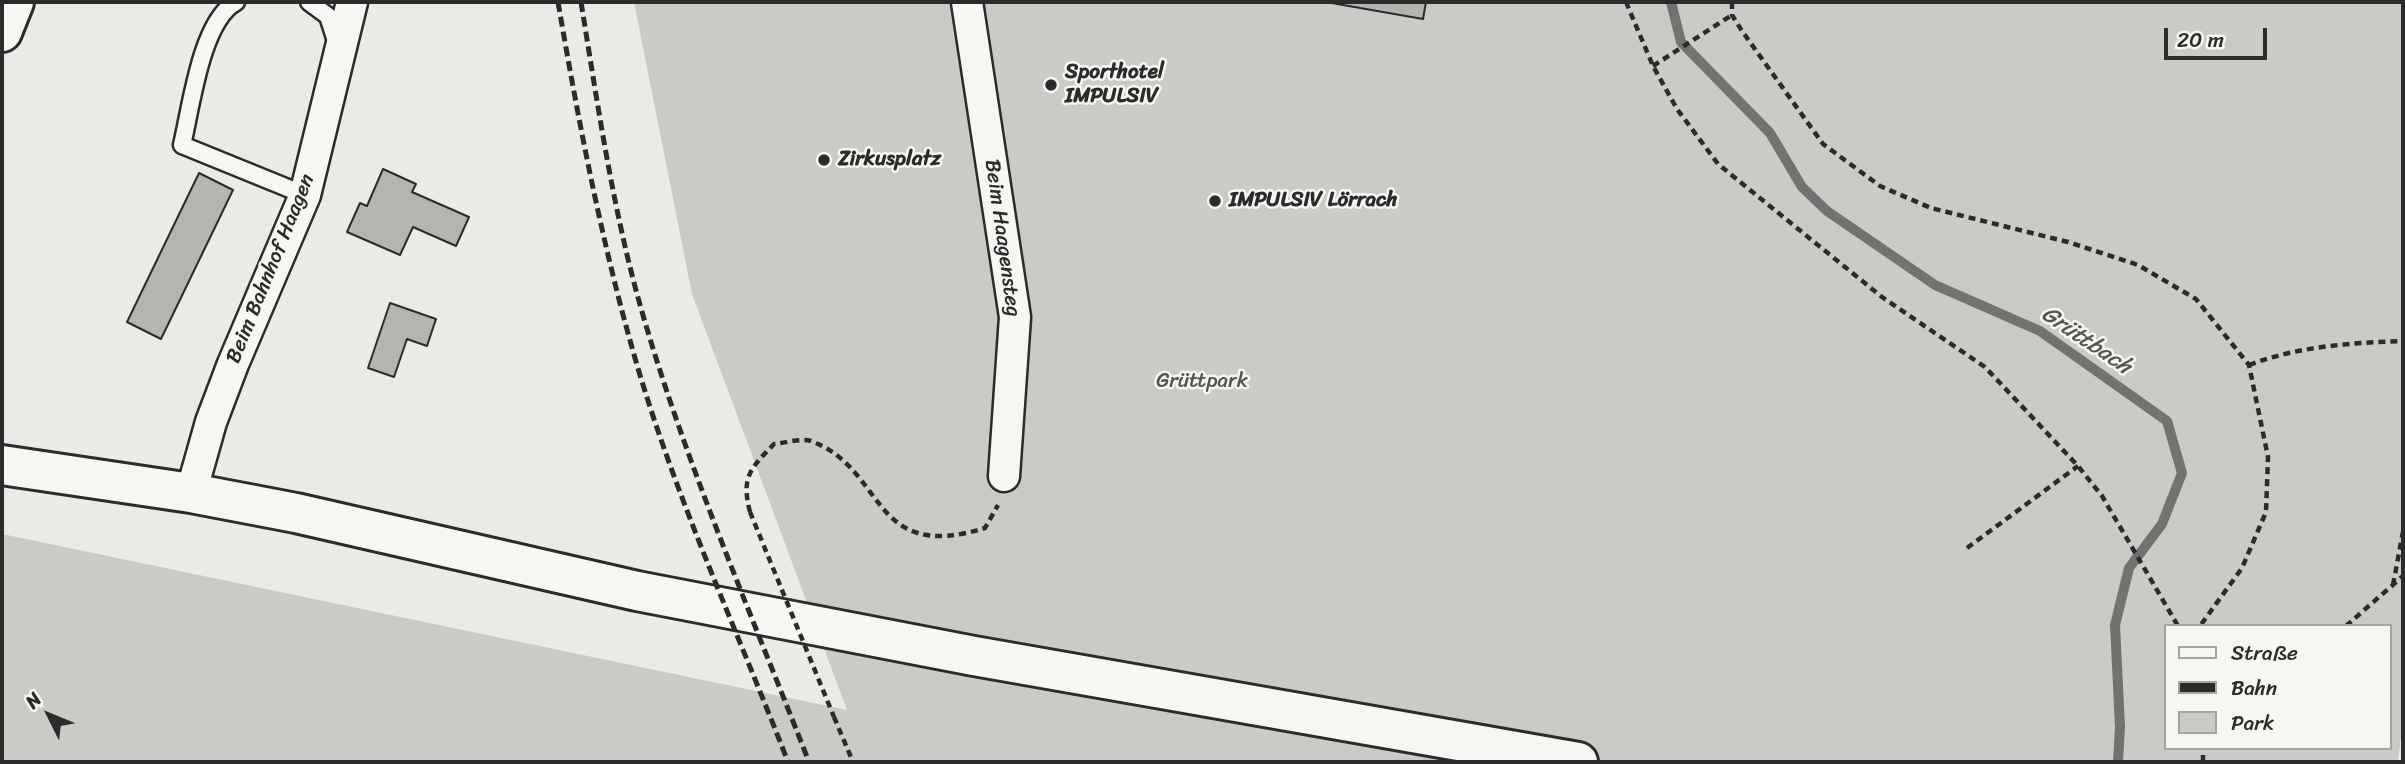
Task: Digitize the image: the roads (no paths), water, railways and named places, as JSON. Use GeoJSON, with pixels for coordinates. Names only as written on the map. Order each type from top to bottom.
{"type":"FeatureCollection","features":[{"type":"Feature","properties":{"kind":"main road"},"geometry":{"type":"LineString","coordinates":[[2,32],[14,2]]}},
{"type":"Feature","properties":{"kind":"main road"},"geometry":{"type":"LineString","coordinates":[[2,465],[191,493],[309,516],[584,580],[974,656],[1578,762]]}},
{"type":"Feature","properties":{"kind":"street","name":"Beim Bahnhof Haagen"},"geometry":{"type":"LineString","coordinates":[[191,493],[211,422],[233,364],[305,195],[352,2]]}},
{"type":"Feature","properties":{"kind":"street","name":"Beim Haagensteg"},"geometry":{"type":"LineString","coordinates":[[967,2],[1015,317],[1004,477]]}},
{"type":"Feature","properties":{"kind":"lane"},"geometry":{"type":"LineString","coordinates":[[236,2],[229,6],[207,41],[182,145],[305,195]]}},
{"type":"Feature","properties":{"kind":"lane"},"geometry":{"type":"LineString","coordinates":[[309,2],[328,16],[340,53]]}},
{"type":"Feature","properties":{"kind":"waterway","name":"Grüttbach"},"geometry":{"type":"LineString","coordinates":[[1671,2],[1681,42],[1770,133],[1802,187],[1827,211],[1935,285],[2040,331],[2167,421],[2182,473],[2162,524],[2129,568],[2115,625],[2120,727],[2118,762]]}},
{"type":"Feature","properties":{"kind":"railway"},"geometry":{"type":"LineString","coordinates":[[558,2],[592,184],[637,365],[689,516],[788,762]]}},
{"type":"Feature","properties":{"kind":"railway"},"geometry":{"type":"LineString","coordinates":[[581,2],[605,149],[637,294],[695,471],[809,762]]}},
{"type":"Feature","properties":{"kind":"place","name":"Sporthotel IMPULSIV"},"geometry":{"type":"Point","coordinates":[1051,85]}},
{"type":"Feature","properties":{"kind":"place","name":"Zirkusplatz"},"geometry":{"type":"Point","coordinates":[824,160]}},
{"type":"Feature","properties":{"kind":"place","name":"IMPULSIV Lörrach"},"geometry":{"type":"Point","coordinates":[1215,201]}},
{"type":"Feature","properties":{"kind":"park label","name":"Grüttpark"},"geometry":{"type":"Point","coordinates":[1202,382]}}]}
